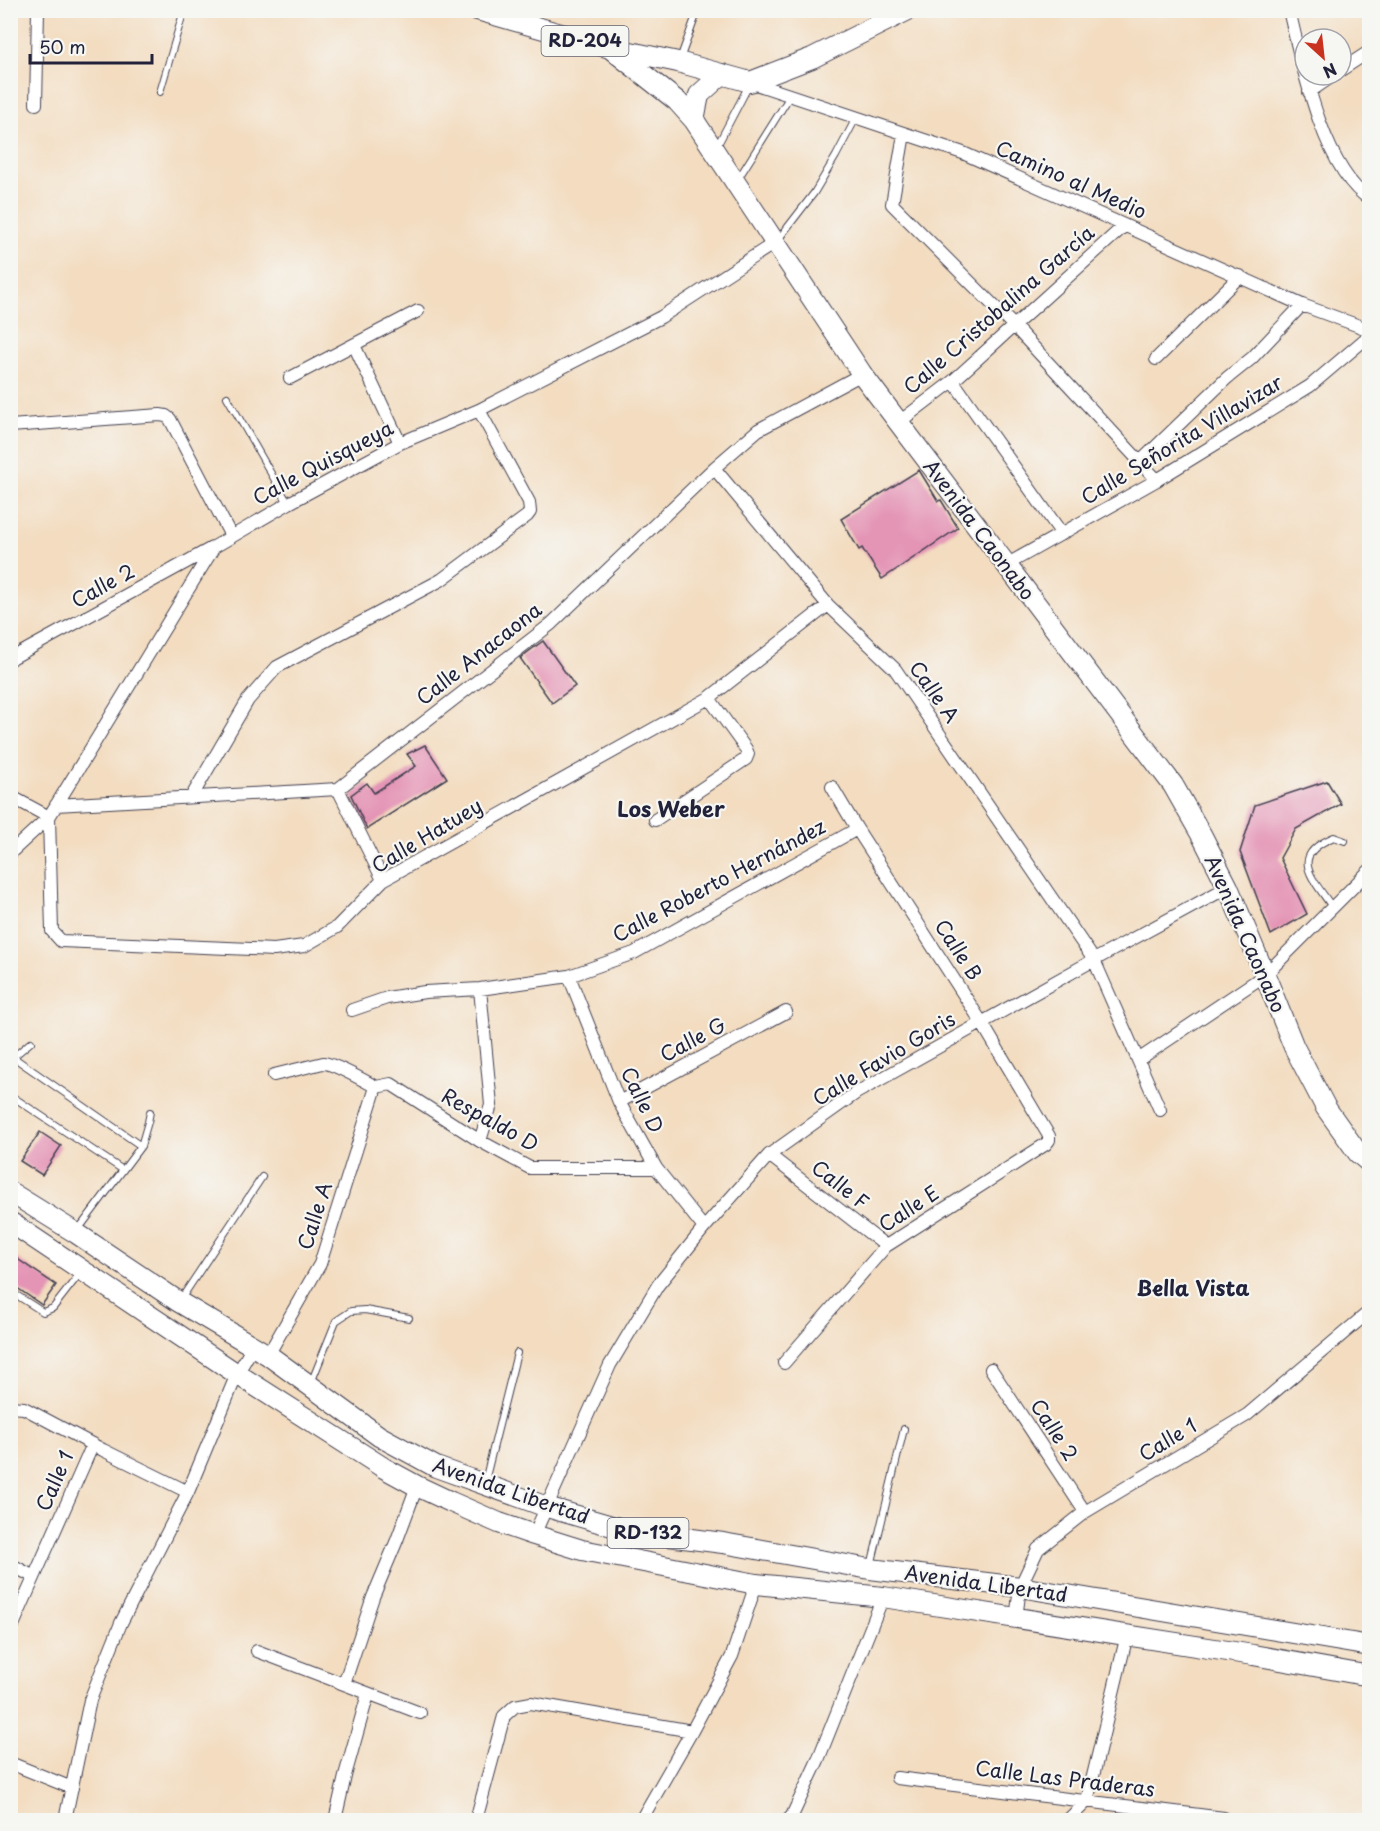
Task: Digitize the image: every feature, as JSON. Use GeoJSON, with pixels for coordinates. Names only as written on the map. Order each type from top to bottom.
{"type":"FeatureCollection","features":[{"type":"Feature","properties":{"kind":"main road","name":"Avenida Caonabo"},"geometry":{"type":"LineString","coordinates":[[477,10],[610,48],[677,101],[694,120],[862,374],[1173,785],[1227,887],[1294,1047],[1326,1108],[1358,1153],[1370,1163]]}},
{"type":"Feature","properties":{"kind":"main road"},"geometry":{"type":"LineString","coordinates":[[750,82],[812,58],[908,10]]}},
{"type":"Feature","properties":{"kind":"main road","name":"RD-204"},"geometry":{"type":"LineString","coordinates":[[610,48],[678,62],[750,82]]}},
{"type":"Feature","properties":{"kind":"main road"},"geometry":{"type":"LineString","coordinates":[[694,120],[699,95],[722,74]]}},
{"type":"Feature","properties":{"kind":"main road","name":"Avenida Libertad"},"geometry":{"type":"LineString","coordinates":[[10,1192],[179,1302],[261,1350],[379,1436],[436,1467],[547,1507],[629,1530],[870,1569],[1020,1587],[1370,1646]]}},
{"type":"Feature","properties":{"kind":"main road","name":"Avenida Libertad"},"geometry":{"type":"LineString","coordinates":[[11,1223],[237,1374],[374,1462],[417,1486],[499,1523],[534,1535],[582,1550],[756,1584],[883,1597],[1370,1676]]}},
{"type":"Feature","properties":{"kind":"street"},"geometry":{"type":"LineString","coordinates":[[36,104],[38,10]]}},
{"type":"Feature","properties":{"kind":"street"},"geometry":{"type":"LineString","coordinates":[[1289,10],[1309,92],[1334,154],[1345,176],[1359,192],[1370,199]]}},
{"type":"Feature","properties":{"kind":"street"},"geometry":{"type":"LineString","coordinates":[[1353,62],[1370,51]]}},
{"type":"Feature","properties":{"kind":"street","name":"Camino al Medio"},"geometry":{"type":"LineString","coordinates":[[750,82],[963,153],[1302,305],[1370,330]]}},
{"type":"Feature","properties":{"kind":"street"},"geometry":{"type":"LineString","coordinates":[[1309,92],[1316,87]]}},
{"type":"Feature","properties":{"kind":"street"},"geometry":{"type":"LineString","coordinates":[[903,134],[892,204],[1014,326],[1157,480]]}},
{"type":"Feature","properties":{"kind":"street","name":"Calle Cristobalina García"},"geometry":{"type":"LineString","coordinates":[[898,423],[953,381],[1124,226]]}},
{"type":"Feature","properties":{"kind":"street","name":"Calle Quisqueya"},"geometry":{"type":"LineString","coordinates":[[10,852],[49,817],[214,547],[400,443],[479,410],[661,317],[776,242]]}},
{"type":"Feature","properties":{"kind":"street"},"geometry":{"type":"LineString","coordinates":[[1156,359],[1240,276]]}},
{"type":"Feature","properties":{"kind":"street"},"geometry":{"type":"LineString","coordinates":[[1140,462],[1227,378],[1252,358],[1302,305]]}},
{"type":"Feature","properties":{"kind":"street"},"geometry":{"type":"LineString","coordinates":[[290,378],[418,310]]}},
{"type":"Feature","properties":{"kind":"street","name":"Calle Señorita Villavizar"},"geometry":{"type":"LineString","coordinates":[[1006,565],[1157,480],[1310,386],[1370,336]]}},
{"type":"Feature","properties":{"kind":"street"},"geometry":{"type":"LineString","coordinates":[[354,345],[400,443]]}},
{"type":"Feature","properties":{"kind":"street","name":"Calle Anacaona"},"geometry":{"type":"LineString","coordinates":[[338,789],[551,624],[714,468],[758,430],[862,374]]}},
{"type":"Feature","properties":{"kind":"street"},"geometry":{"type":"LineString","coordinates":[[953,381],[1062,534]]}},
{"type":"Feature","properties":{"kind":"street"},"geometry":{"type":"LineString","coordinates":[[192,796],[248,700],[277,667],[441,580],[530,512],[529,502],[479,410]]}},
{"type":"Feature","properties":{"kind":"street"},"geometry":{"type":"LineString","coordinates":[[10,426],[166,416],[170,419],[231,536]]}},
{"type":"Feature","properties":{"kind":"street","name":"Calle A"},"geometry":{"type":"LineString","coordinates":[[714,468],[828,605],[895,669],[1094,960],[1160,1110]]}},
{"type":"Feature","properties":{"kind":"street","name":"Calle 2"},"geometry":{"type":"LineString","coordinates":[[10,659],[214,547]]}},
{"type":"Feature","properties":{"kind":"street","name":"Calle Hatuey"},"geometry":{"type":"LineString","coordinates":[[49,817],[52,931],[61,941],[274,950],[304,946],[337,927],[383,880],[709,698],[828,605]]}},
{"type":"Feature","properties":{"kind":"street"},"geometry":{"type":"LineString","coordinates":[[655,820],[746,759],[748,754],[746,749],[709,698]]}},
{"type":"Feature","properties":{"kind":"street","name":"Calle B"},"geometry":{"type":"LineString","coordinates":[[832,787],[982,1023],[1048,1136]]}},
{"type":"Feature","properties":{"kind":"street"},"geometry":{"type":"LineString","coordinates":[[56,805],[338,789],[383,880]]}},
{"type":"Feature","properties":{"kind":"street"},"geometry":{"type":"LineString","coordinates":[[10,796],[49,817]]}},
{"type":"Feature","properties":{"kind":"street","name":"Calle Roberto Hernández"},"geometry":{"type":"LineString","coordinates":[[352,1010],[387,998],[416,993],[480,989],[569,976],[634,953],[857,829]]}},
{"type":"Feature","properties":{"kind":"street"},"geometry":{"type":"LineString","coordinates":[[1138,1060],[1265,975],[1370,870]]}},
{"type":"Feature","properties":{"kind":"street","name":"Calle Favio Goris"},"geometry":{"type":"LineString","coordinates":[[534,1535],[610,1365],[658,1285],[704,1228],[769,1155],[856,1093],[1227,887]]}},
{"type":"Feature","properties":{"kind":"street","name":"Calle D"},"geometry":{"type":"LineString","coordinates":[[569,976],[619,1102],[656,1168],[704,1228]]}},
{"type":"Feature","properties":{"kind":"street"},"geometry":{"type":"LineString","coordinates":[[480,989],[491,1105],[480,1141]]}},
{"type":"Feature","properties":{"kind":"street","name":"Calle G"},"geometry":{"type":"LineString","coordinates":[[619,1102],[786,1012]]}},
{"type":"Feature","properties":{"kind":"street","name":"Respaldo D"},"geometry":{"type":"LineString","coordinates":[[274,1075],[330,1063],[340,1070],[380,1086],[391,1084],[480,1141],[530,1168],[656,1168]]}},
{"type":"Feature","properties":{"kind":"street","name":"Calle A"},"geometry":{"type":"LineString","coordinates":[[65,1821],[90,1700],[121,1623],[188,1492],[237,1374],[261,1350],[320,1264],[380,1086]]}},
{"type":"Feature","properties":{"kind":"street","name":"Calle E"},"geometry":{"type":"LineString","coordinates":[[784,1363],[886,1246],[1046,1144],[1049,1140],[1048,1136]]}},
{"type":"Feature","properties":{"kind":"street","name":"Calle F"},"geometry":{"type":"LineString","coordinates":[[769,1155],[886,1246]]}},
{"type":"Feature","properties":{"kind":"street","name":"Calle 1"},"geometry":{"type":"LineString","coordinates":[[1016,1619],[1020,1587],[1038,1549],[1085,1512],[1247,1415],[1370,1311]]}},
{"type":"Feature","properties":{"kind":"street","name":"Calle 2"},"geometry":{"type":"LineString","coordinates":[[991,1369],[1085,1512]]}},
{"type":"Feature","properties":{"kind":"street"},"geometry":{"type":"LineString","coordinates":[[10,1407],[24,1408],[188,1492]]}},
{"type":"Feature","properties":{"kind":"street","name":"Calle 1"},"geometry":{"type":"LineString","coordinates":[[10,1632],[93,1444]]}},
{"type":"Feature","properties":{"kind":"street"},"geometry":{"type":"LineString","coordinates":[[344,1684],[373,1597],[417,1486]]}},
{"type":"Feature","properties":{"kind":"street"},"geometry":{"type":"LineString","coordinates":[[10,1564],[34,1576]]}},
{"type":"Feature","properties":{"kind":"street"},"geometry":{"type":"LineString","coordinates":[[641,1821],[732,1656],[756,1584]]}},
{"type":"Feature","properties":{"kind":"street"},"geometry":{"type":"LineString","coordinates":[[788,1821],[818,1760],[883,1597]]}},
{"type":"Feature","properties":{"kind":"street"},"geometry":{"type":"LineString","coordinates":[[1068,1821],[1087,1801],[1127,1635]]}},
{"type":"Feature","properties":{"kind":"street"},"geometry":{"type":"LineString","coordinates":[[257,1651],[420,1713]]}},
{"type":"Feature","properties":{"kind":"street"},"geometry":{"type":"LineString","coordinates":[[335,1821],[368,1694]]}},
{"type":"Feature","properties":{"kind":"street"},"geometry":{"type":"LineString","coordinates":[[476,1821],[504,1716],[515,1706],[531,1703],[692,1731]]}},
{"type":"Feature","properties":{"kind":"street"},"geometry":{"type":"LineString","coordinates":[[10,1763],[72,1788]]}},
{"type":"Feature","properties":{"kind":"street","name":"Calle Las Praderas"},"geometry":{"type":"LineString","coordinates":[[897,1778],[1224,1818],[1227,1821]]}},
{"type":"Feature","properties":{"kind":"lane"},"geometry":{"type":"LineString","coordinates":[[160,92],[184,10]]}},
{"type":"Feature","properties":{"kind":"lane"},"geometry":{"type":"LineString","coordinates":[[678,62],[698,10]]}},
{"type":"Feature","properties":{"kind":"lane"},"geometry":{"type":"LineString","coordinates":[[714,151],[750,82]]}},
{"type":"Feature","properties":{"kind":"lane"},"geometry":{"type":"LineString","coordinates":[[736,183],[790,96]]}},
{"type":"Feature","properties":{"kind":"lane"},"geometry":{"type":"LineString","coordinates":[[776,242],[814,192],[837,156],[856,118]]}},
{"type":"Feature","properties":{"kind":"lane"},"geometry":{"type":"LineString","coordinates":[[227,397],[288,504]]}},
{"type":"Feature","properties":{"kind":"lane"},"geometry":{"type":"LineString","coordinates":[[1332,908],[1311,874],[1307,863],[1309,854],[1320,843],[1334,837],[1345,841]]}},
{"type":"Feature","properties":{"kind":"lane"},"geometry":{"type":"LineString","coordinates":[[31,1042],[12,1058],[141,1146]]}},
{"type":"Feature","properties":{"kind":"lane"},"geometry":{"type":"LineString","coordinates":[[10,1095],[123,1170]]}},
{"type":"Feature","properties":{"kind":"lane"},"geometry":{"type":"LineString","coordinates":[[76,1233],[141,1146],[150,1112]]}},
{"type":"Feature","properties":{"kind":"lane"},"geometry":{"type":"LineString","coordinates":[[179,1302],[262,1177]]}},
{"type":"Feature","properties":{"kind":"lane"},"geometry":{"type":"LineString","coordinates":[[10,1291],[43,1312],[47,1311],[53,1308],[83,1270]]}},
{"type":"Feature","properties":{"kind":"lane"},"geometry":{"type":"LineString","coordinates":[[310,1386],[336,1321],[351,1311],[365,1310],[409,1318]]}},
{"type":"Feature","properties":{"kind":"lane"},"geometry":{"type":"LineString","coordinates":[[484,1485],[517,1353]]}},
{"type":"Feature","properties":{"kind":"lane"},"geometry":{"type":"LineString","coordinates":[[870,1569],[903,1429]]}},
{"type":"Feature","properties":{"kind":"building"},"geometry":{"type":"Polygon","coordinates":[[[919,470],[958,528],[882,579],[862,548],[859,550],[841,519],[919,470]]]}},
{"type":"Feature","properties":{"kind":"building"},"geometry":{"type":"Polygon","coordinates":[[[543,641],[575,686],[552,703],[520,658],[543,641]]]}},
{"type":"Feature","properties":{"kind":"building"},"geometry":{"type":"Polygon","coordinates":[[[425,745],[447,778],[367,829],[351,795],[367,783],[374,793],[416,766],[407,754],[425,745]]]}},
{"type":"Feature","properties":{"kind":"building"},"geometry":{"type":"Polygon","coordinates":[[[1327,781],[1341,804],[1296,829],[1280,858],[1307,914],[1271,935],[1240,852],[1255,805],[1327,781]]]}},
{"type":"Feature","properties":{"kind":"building"},"geometry":{"type":"Polygon","coordinates":[[[40,1132],[61,1146],[42,1175],[20,1161],[40,1132]]]}},
{"type":"Feature","properties":{"kind":"building"},"geometry":{"type":"Polygon","coordinates":[[[10,1254],[56,1285],[42,1305],[10,1283],[10,1254]]]}},
{"type":"Feature","properties":{"kind":"district","name":"Los Weber"},"geometry":{"type":"Point","coordinates":[671,810]}},
{"type":"Feature","properties":{"kind":"district","name":"Bella Vista"},"geometry":{"type":"Point","coordinates":[1193,1289]}}]}
